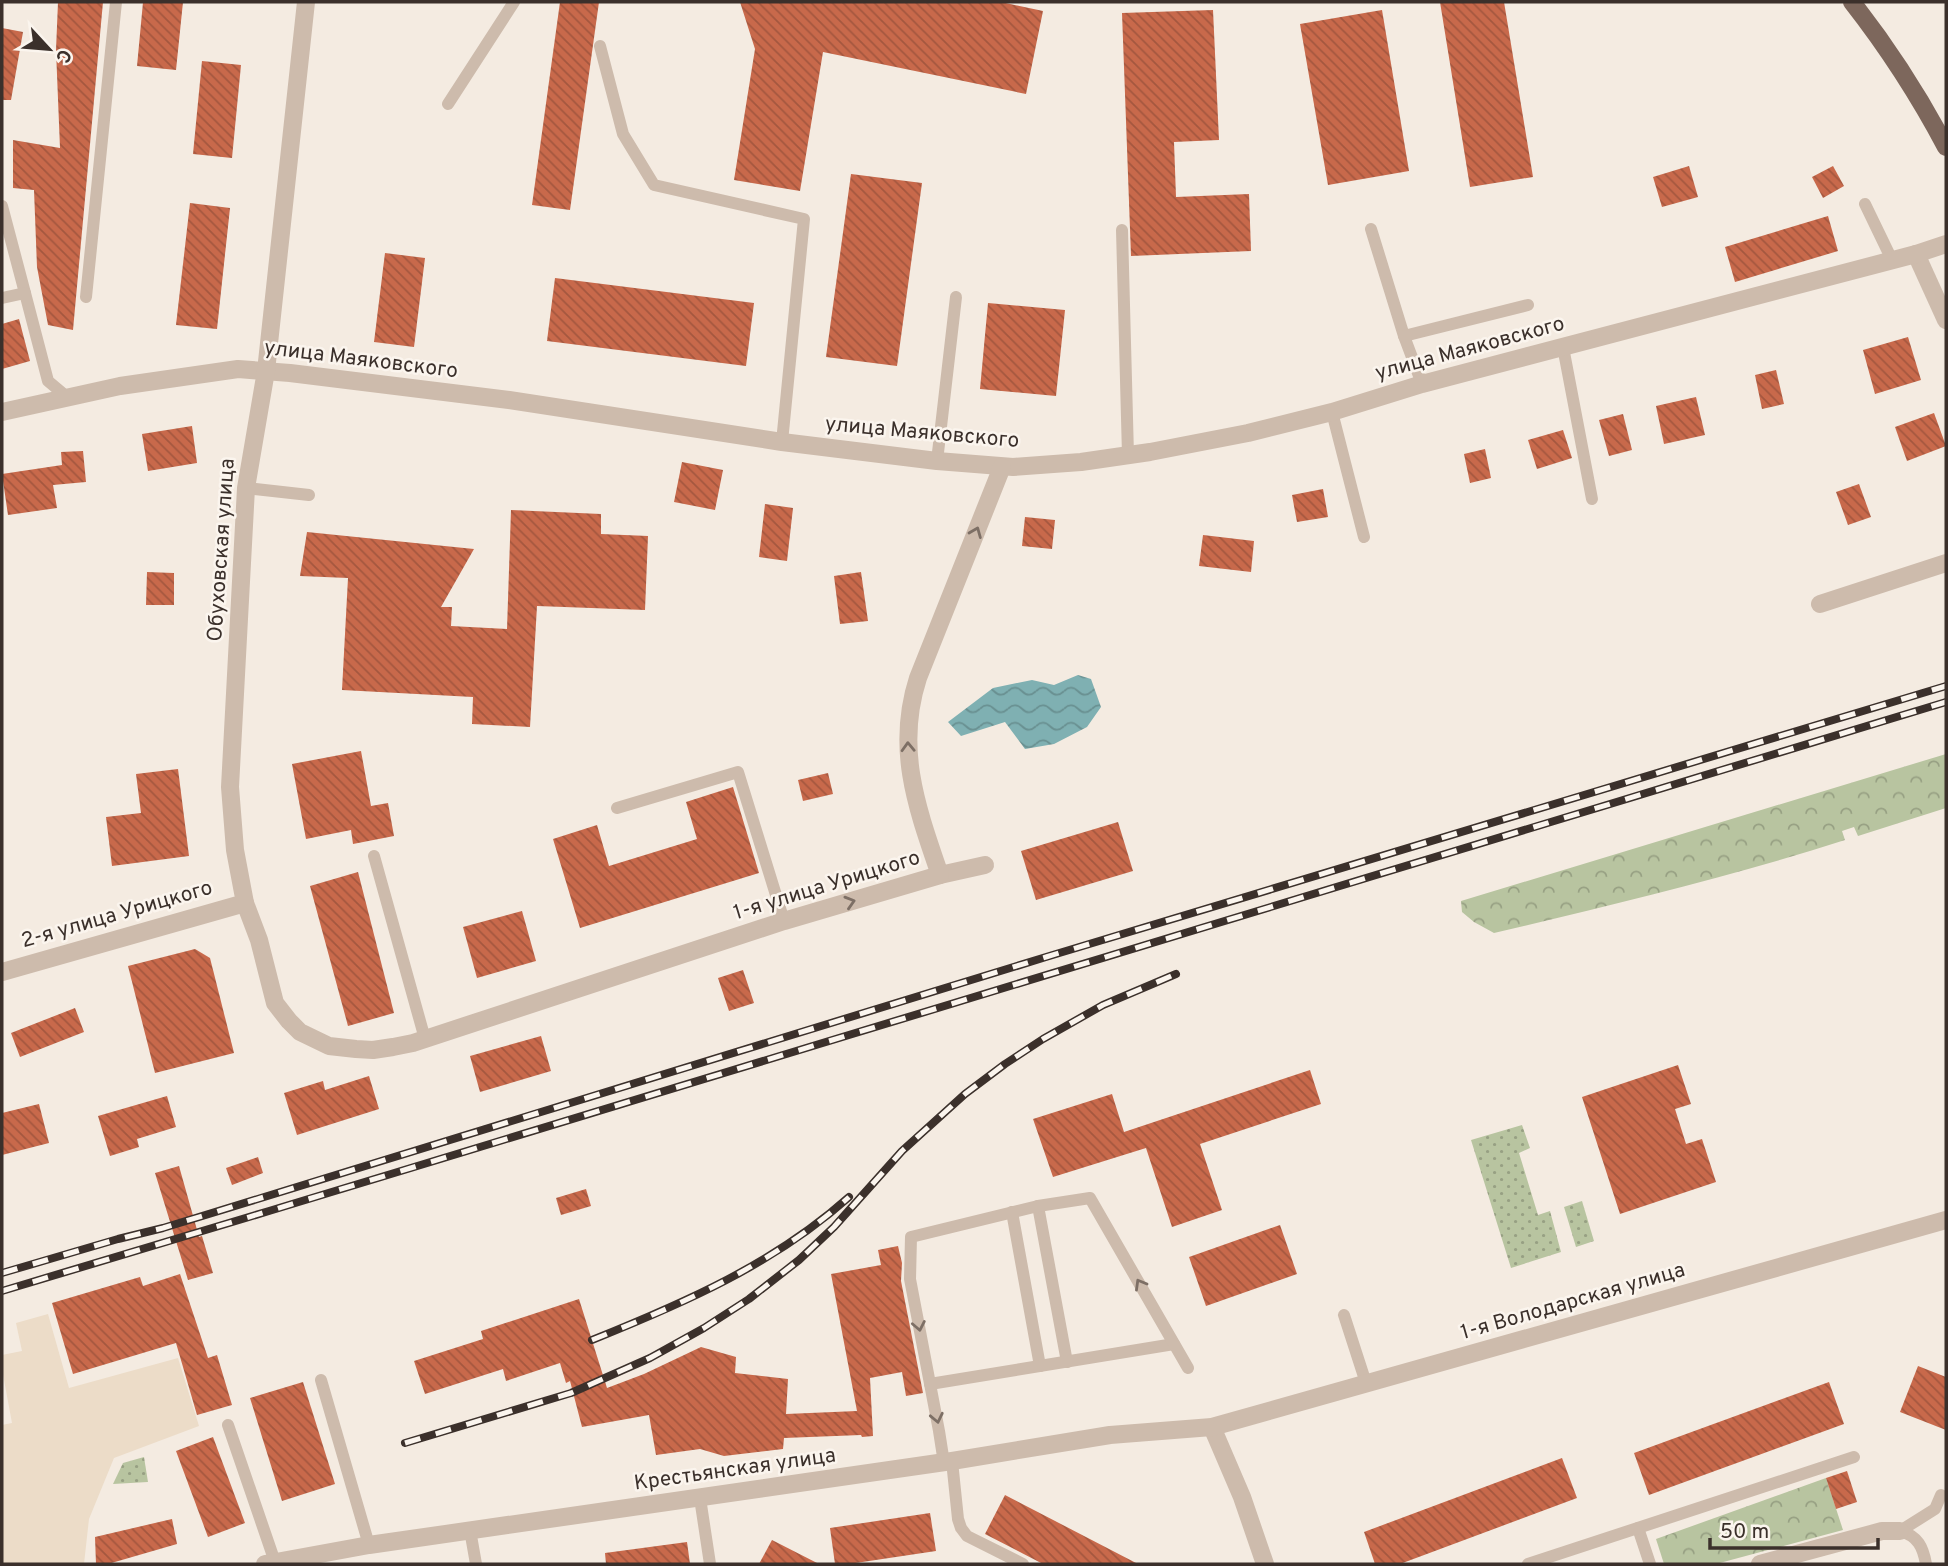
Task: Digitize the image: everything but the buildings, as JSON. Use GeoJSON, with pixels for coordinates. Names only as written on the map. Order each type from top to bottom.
{"type":"FeatureCollection","features":[{"type":"Feature","properties":{"kind":"main road"},"geometry":{"type":"LineString","coordinates":[[1852,2],[1895,60],[1946,147]]}},
{"type":"Feature","properties":{"kind":"street","name":"Обуховская улица"},"geometry":{"type":"LineString","coordinates":[[306,2],[266,371],[246,488],[230,787],[235,850],[245,903],[259,940],[275,1003],[289,1021],[314,1040]]}},
{"type":"Feature","properties":{"kind":"street","name":"улица Маяковского"},"geometry":{"type":"LineString","coordinates":[[2,412],[120,386],[238,369],[509,400],[782,442],[937,461],[1002,467],[1081,462],[1248,433],[1332,412],[1422,384],[1946,244]]}},
{"type":"Feature","properties":{"kind":"street"},"geometry":{"type":"LineString","coordinates":[[1916,254],[1946,320]]}},
{"type":"Feature","properties":{"kind":"street","name":"1-я улица Урицкого"},"geometry":{"type":"LineString","coordinates":[[314,1040],[328,1046],[373,1050],[393,1048],[784,921],[940,875],[910,776],[907,735],[910,705],[918,678],[1002,467]]}},
{"type":"Feature","properties":{"kind":"street"},"geometry":{"type":"LineString","coordinates":[[1820,604],[1946,563]]}},
{"type":"Feature","properties":{"kind":"street"},"geometry":{"type":"LineString","coordinates":[[940,875],[985,865]]}},
{"type":"Feature","properties":{"kind":"street","name":"2-я улица Урицкого"},"geometry":{"type":"LineString","coordinates":[[2,972],[245,903]]}},
{"type":"Feature","properties":{"kind":"street","name":"1-я Володарская улица"},"geometry":{"type":"LineString","coordinates":[[1212,1427],[1946,1220]]}},
{"type":"Feature","properties":{"kind":"street"},"geometry":{"type":"LineString","coordinates":[[1212,1427],[1242,1497],[1265,1564]]}},
{"type":"Feature","properties":{"kind":"street","name":"Крестьянская улица"},"geometry":{"type":"LineString","coordinates":[[270,1563],[369,1545],[948,1462],[1110,1435],[1212,1427]]}},
{"type":"Feature","properties":{"kind":"street"},"geometry":{"type":"LineString","coordinates":[[1760,1564],[1882,1531],[1900,1531]]}},
{"type":"Feature","properties":{"kind":"lane"},"geometry":{"type":"LineString","coordinates":[[86,297],[116,2]]}},
{"type":"Feature","properties":{"kind":"lane"},"geometry":{"type":"LineString","coordinates":[[448,104],[514,2]]}},
{"type":"Feature","properties":{"kind":"lane"},"geometry":{"type":"LineString","coordinates":[[600,46],[624,134],[654,185],[804,219],[782,442]]}},
{"type":"Feature","properties":{"kind":"lane"},"geometry":{"type":"LineString","coordinates":[[1865,204],[1892,260]]}},
{"type":"Feature","properties":{"kind":"lane"},"geometry":{"type":"LineString","coordinates":[[2,206],[48,381],[67,397]]}},
{"type":"Feature","properties":{"kind":"lane"},"geometry":{"type":"LineString","coordinates":[[1371,229],[1422,384]]}},
{"type":"Feature","properties":{"kind":"lane"},"geometry":{"type":"LineString","coordinates":[[1122,230],[1128,455]]}},
{"type":"Feature","properties":{"kind":"lane"},"geometry":{"type":"LineString","coordinates":[[2,298],[25,293]]}},
{"type":"Feature","properties":{"kind":"lane"},"geometry":{"type":"LineString","coordinates":[[937,461],[956,297]]}},
{"type":"Feature","properties":{"kind":"lane"},"geometry":{"type":"LineString","coordinates":[[1404,336],[1528,305]]}},
{"type":"Feature","properties":{"kind":"lane"},"geometry":{"type":"LineString","coordinates":[[1563,347],[1592,499]]}},
{"type":"Feature","properties":{"kind":"lane"},"geometry":{"type":"LineString","coordinates":[[1332,412],[1364,537]]}},
{"type":"Feature","properties":{"kind":"lane"},"geometry":{"type":"LineString","coordinates":[[246,488],[309,495]]}},
{"type":"Feature","properties":{"kind":"lane"},"geometry":{"type":"LineString","coordinates":[[617,808],[738,772],[784,921]]}},
{"type":"Feature","properties":{"kind":"lane"},"geometry":{"type":"LineString","coordinates":[[374,856],[425,1039]]}},
{"type":"Feature","properties":{"kind":"lane"},"geometry":{"type":"LineString","coordinates":[[1023,1564],[967,1536],[958,1520],[910,1279],[911,1237],[1038,1206],[1090,1198],[1188,1368]]}},
{"type":"Feature","properties":{"kind":"lane"},"geometry":{"type":"LineString","coordinates":[[1038,1206],[1067,1362]]}},
{"type":"Feature","properties":{"kind":"lane"},"geometry":{"type":"LineString","coordinates":[[1013,1212],[1041,1366]]}},
{"type":"Feature","properties":{"kind":"lane"},"geometry":{"type":"LineString","coordinates":[[1344,1315],[1366,1384]]}},
{"type":"Feature","properties":{"kind":"lane"},"geometry":{"type":"LineString","coordinates":[[930,1384],[1174,1344]]}},
{"type":"Feature","properties":{"kind":"lane"},"geometry":{"type":"LineString","coordinates":[[321,1380],[369,1545]]}},
{"type":"Feature","properties":{"kind":"lane"},"geometry":{"type":"LineString","coordinates":[[228,1424],[270,1563]]}},
{"type":"Feature","properties":{"kind":"lane"},"geometry":{"type":"LineString","coordinates":[[1528,1564],[1854,1457]]}},
{"type":"Feature","properties":{"kind":"lane"},"geometry":{"type":"LineString","coordinates":[[1900,1531],[1935,1509],[1941,1495]]}},
{"type":"Feature","properties":{"kind":"lane"},"geometry":{"type":"LineString","coordinates":[[700,1498],[710,1564]]}},
{"type":"Feature","properties":{"kind":"lane"},"geometry":{"type":"LineString","coordinates":[[1638,1528],[1650,1564]]}},
{"type":"Feature","properties":{"kind":"lane"},"geometry":{"type":"LineString","coordinates":[[470,1530],[476,1564]]}},
{"type":"Feature","properties":{"kind":"lane"},"geometry":{"type":"LineString","coordinates":[[1900,1531],[1910,1534],[1920,1543],[1926,1564]]}},
{"type":"Feature","properties":{"kind":"green space"},"geometry":{"type":"Polygon","coordinates":[[[1946,754],[1946,808],[1858,836],[1854,827],[1842,831],[1845,840],[1758,866],[1494,933],[1462,912],[1461,901],[1946,754]]]}},
{"type":"Feature","properties":{"kind":"green space"},"geometry":{"type":"Polygon","coordinates":[[[1522,1125],[1530,1148],[1519,1153],[1538,1215],[1550,1211],[1561,1252],[1511,1268],[1471,1140],[1522,1125]]]}},
{"type":"Feature","properties":{"kind":"green space"},"geometry":{"type":"Polygon","coordinates":[[[1582,1201],[1594,1241],[1576,1247],[1564,1207],[1582,1201]]]}},
{"type":"Feature","properties":{"kind":"green space"},"geometry":{"type":"Polygon","coordinates":[[[144,1457],[148,1482],[113,1484],[123,1463],[144,1457]]]}},
{"type":"Feature","properties":{"kind":"green space"},"geometry":{"type":"Polygon","coordinates":[[[1826,1478],[1843,1530],[1716,1564],[1664,1564],[1656,1539],[1826,1478]]]}},
{"type":"Feature","properties":{"kind":"shaded area"},"geometry":{"type":"Polygon","coordinates":[[[48,1314],[69,1388],[178,1358],[199,1426],[114,1458],[89,1519],[84,1564],[2,1564],[2,1425],[12,1423],[2,1355],[22,1351],[16,1323],[48,1314]]]}},
{"type":"Feature","properties":{"kind":"water"},"geometry":{"type":"Polygon","coordinates":[[[1078,675],[1091,679],[1101,707],[1087,727],[1054,744],[1025,749],[1005,722],[961,736],[948,722],[993,688],[1032,680],[1054,685],[1078,675]]]}},
{"type":"Feature","properties":{"kind":"railway"},"geometry":{"type":"LineString","coordinates":[[2,1273],[163,1228],[1046,957],[1946,686]]}},
{"type":"Feature","properties":{"kind":"railway"},"geometry":{"type":"LineString","coordinates":[[2,1291],[1946,702]]}},
{"type":"Feature","properties":{"kind":"railway"},"geometry":{"type":"LineString","coordinates":[[405,1443],[571,1393],[650,1358],[704,1328],[749,1299],[799,1260],[834,1227],[902,1151],[965,1094],[1043,1039],[1103,1005],[1176,974]]}},
{"type":"Feature","properties":{"kind":"railway"},"geometry":{"type":"LineString","coordinates":[[592,1340],[727,1280],[790,1242],[849,1197]]}}]}
